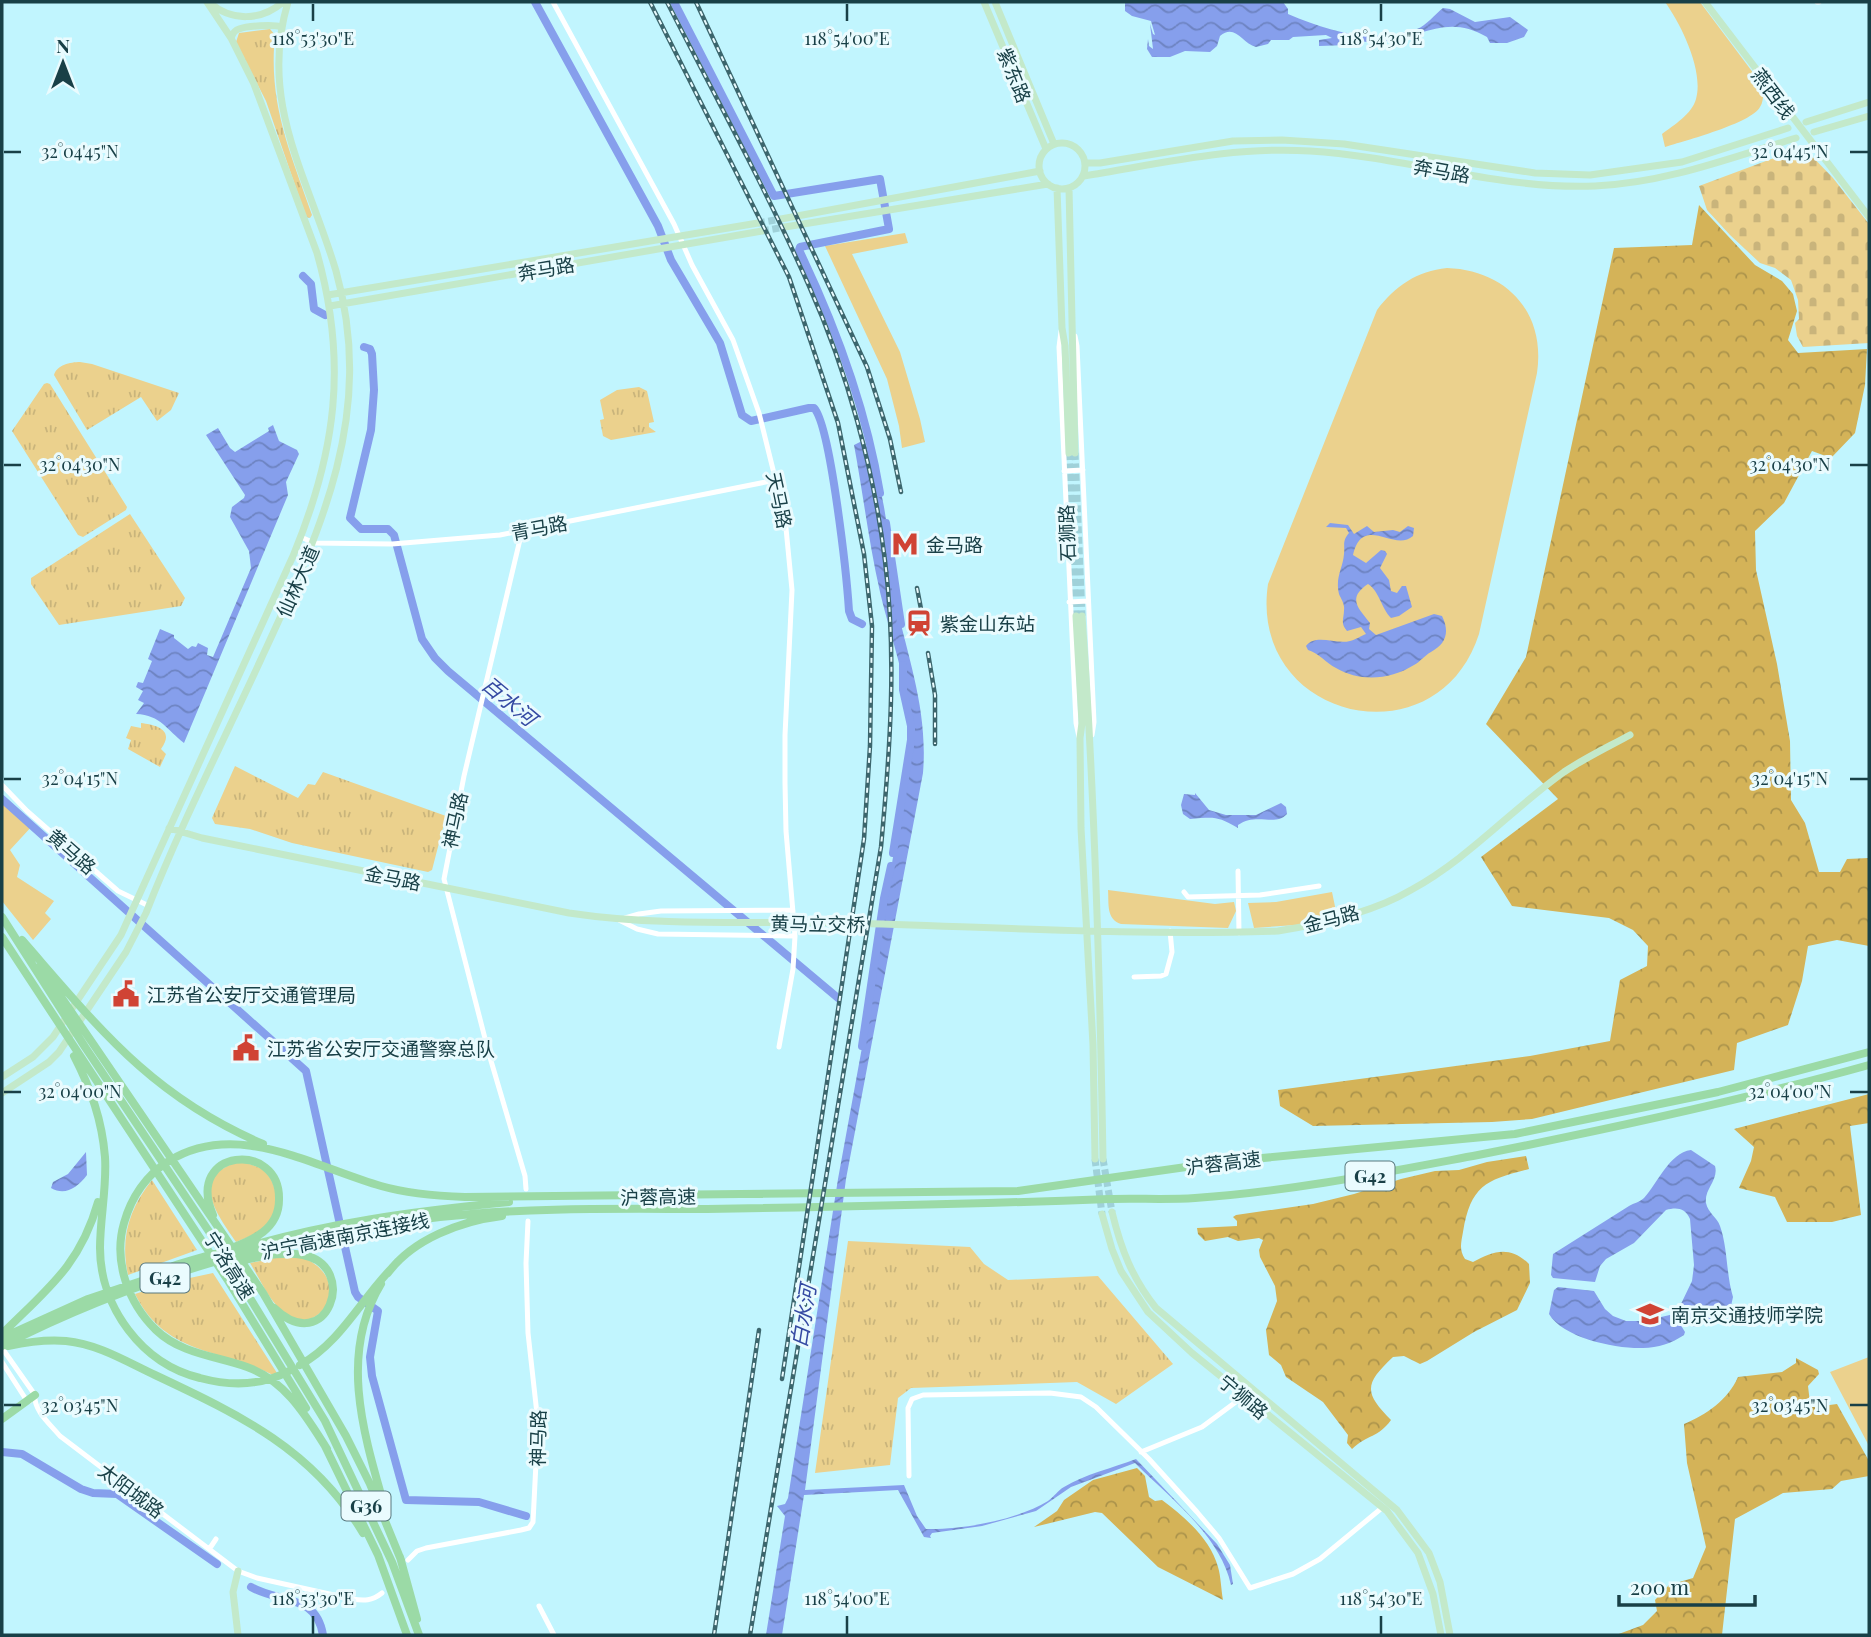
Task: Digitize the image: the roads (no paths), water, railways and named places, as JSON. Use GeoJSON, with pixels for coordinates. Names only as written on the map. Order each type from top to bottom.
{"type":"FeatureCollection","features":[{"type":"Feature","properties":{"kind":"highway","name":"宁洛高速"},"geometry":{"type":"LineString","coordinates":[[2,917],[62,997],[87,1043],[155,1152],[177,1174],[327,1449]]}},
{"type":"Feature","properties":{"kind":"highway"},"geometry":{"type":"LineString","coordinates":[[2,917],[62,997],[145,1073],[186,1104],[241,1135],[291,1156]]}},
{"type":"Feature","properties":{"kind":"highway","name":"宁洛高速"},"geometry":{"type":"LineString","coordinates":[[2,937],[77,1057],[165,1183],[201,1240],[287,1355],[325,1421],[375,1525],[421,1635]]}},
{"type":"Feature","properties":{"kind":"highway"},"geometry":{"type":"LineString","coordinates":[[87,1043],[163,1145],[177,1174],[223,1232],[250,1272],[313,1377],[360,1464],[405,1560]]}},
{"type":"Feature","properties":{"kind":"highway","name":"沪蓉高速"},"geometry":{"type":"LineString","coordinates":[[568,1197],[1018,1191],[1234,1160],[1515,1135],[1694,1097],[1869,1052]]}},
{"type":"Feature","properties":{"kind":"highway"},"geometry":{"type":"LineString","coordinates":[[77,1057],[102,1129],[105,1161],[100,1251],[102,1274],[118,1315],[141,1345],[160,1361],[191,1376],[236,1384],[277,1378],[311,1359],[364,1307]]}},
{"type":"Feature","properties":{"kind":"highway","name":"沪蓉高速"},"geometry":{"type":"LineString","coordinates":[[578,1209],[1018,1204],[1188,1198],[1332,1183],[1642,1122],[1869,1066]]}},
{"type":"Feature","properties":{"kind":"highway","name":"G42"},"geometry":{"type":"LineString","coordinates":[[407,1635],[384,1568],[327,1449],[299,1405],[273,1381],[250,1368],[182,1347],[157,1331],[137,1308],[127,1287],[122,1267],[121,1237],[126,1216],[140,1188],[162,1165],[190,1150],[217,1143],[243,1144],[291,1156],[385,1188],[433,1195],[568,1197]]}},
{"type":"Feature","properties":{"kind":"highway"},"geometry":{"type":"LineString","coordinates":[[134,1282],[241,1243],[261,1234],[268,1227],[279,1208],[278,1189],[272,1175],[255,1161],[229,1161],[211,1176],[208,1203],[223,1232]]}},
{"type":"Feature","properties":{"kind":"highway"},"geometry":{"type":"LineString","coordinates":[[2,1336],[41,1299],[70,1263],[84,1240],[103,1185]]}},
{"type":"Feature","properties":{"kind":"highway","name":"沪宁高速南京连接线"},"geometry":{"type":"LineString","coordinates":[[2,1336],[134,1282],[241,1249],[454,1208],[568,1197]]}},
{"type":"Feature","properties":{"kind":"highway","name":"沪宁高速南京连接线"},"geometry":{"type":"LineString","coordinates":[[345,1228],[456,1215],[531,1209],[578,1209]]}},
{"type":"Feature","properties":{"kind":"highway","name":"G42"},"geometry":{"type":"LineString","coordinates":[[421,1635],[405,1560],[372,1463],[360,1415],[357,1356],[364,1307],[391,1269],[431,1238],[467,1223],[488,1218],[578,1209]]}},
{"type":"Feature","properties":{"kind":"highway","name":"沪宁高速南京连接线"},"geometry":{"type":"LineString","coordinates":[[2,1347],[72,1313],[171,1276],[335,1230]]}},
{"type":"Feature","properties":{"kind":"highway"},"geometry":{"type":"LineString","coordinates":[[171,1276],[272,1254],[298,1254],[318,1260],[329,1273],[334,1287],[332,1301],[323,1316],[312,1323],[303,1324],[285,1317],[262,1293]]}},
{"type":"Feature","properties":{"kind":"highway"},"geometry":{"type":"LineString","coordinates":[[2,1347],[50,1340],[83,1344],[120,1358],[240,1416],[286,1446],[319,1475],[359,1525],[384,1568]]}},
{"type":"Feature","properties":{"kind":"highway"},"geometry":{"type":"LineString","coordinates":[[2,1421],[32,1399]]}},
{"type":"Feature","properties":{"kind":"main road"},"geometry":{"type":"LineString","coordinates":[[208,2],[231,15],[248,17],[268,13],[286,2]]}},
{"type":"Feature","properties":{"kind":"main road","name":"仙林大道"},"geometry":{"type":"LineString","coordinates":[[2,1077],[33,1057],[53,1037],[108,957],[129,919],[301,537],[316,497],[330,435],[334,393],[330,306],[317,253],[254,84],[231,38],[208,2]]}},
{"type":"Feature","properties":{"kind":"main road","name":"仙林大道"},"geometry":{"type":"LineString","coordinates":[[2,1093],[59,1052],[97,997],[139,928],[314,542],[329,502],[342,450],[349,347],[342,292],[325,232],[310,198],[281,108],[278,74],[286,2]]}},
{"type":"Feature","properties":{"kind":"main road","name":"紫东路"},"geometry":{"type":"LineString","coordinates":[[984,2],[1046,149]]}},
{"type":"Feature","properties":{"kind":"main road","name":"紫东路"},"geometry":{"type":"LineString","coordinates":[[995,2],[1054,144]]}},
{"type":"Feature","properties":{"kind":"main road","name":"燕西线"},"geometry":{"type":"LineString","coordinates":[[1705,2],[1869,217]]}},
{"type":"Feature","properties":{"kind":"main road"},"geometry":{"type":"LineString","coordinates":[[231,38],[234,31],[240,28],[269,25],[282,27]]}},
{"type":"Feature","properties":{"kind":"main road"},"geometry":{"type":"LineString","coordinates":[[1806,121],[1869,102]]}},
{"type":"Feature","properties":{"kind":"main road"},"geometry":{"type":"LineString","coordinates":[[1814,132],[1869,116]]}},
{"type":"Feature","properties":{"kind":"main road","name":"奔马路"},"geometry":{"type":"LineString","coordinates":[[1086,163],[1233,141],[1282,140],[1344,144],[1535,173],[1590,176],[1682,162],[1788,128]]}},
{"type":"Feature","properties":{"kind":"main road","name":"奔马路"},"geometry":{"type":"LineString","coordinates":[[1084,176],[1234,151],[1278,150],[1341,154],[1515,181],[1595,186],[1657,179],[1796,138]]}},
{"type":"Feature","properties":{"kind":"main road"},"geometry":{"type":"LineString","coordinates":[[1062,142],[1077,148],[1086,163],[1084,176],[1069,188],[1056,188],[1048,184],[1040,171],[1039,162],[1046,149],[1054,144],[1062,142]]}},
{"type":"Feature","properties":{"kind":"main road"},"geometry":{"type":"LineString","coordinates":[[1040,171],[886,200],[783,223],[1048,184]]}},
{"type":"Feature","properties":{"kind":"main road","name":"石狮路"},"geometry":{"type":"LineString","coordinates":[[1056,188],[1062,328],[1072,453],[1074,331],[1069,188]]}},
{"type":"Feature","properties":{"kind":"main road","name":"奔马路"},"geometry":{"type":"LineString","coordinates":[[328,295],[668,237],[760,227],[673,246],[330,306]]}},
{"type":"Feature","properties":{"kind":"main road"},"geometry":{"type":"LineString","coordinates":[[316,497],[329,502]]}},
{"type":"Feature","properties":{"kind":"main road","name":"石狮路"},"geometry":{"type":"LineString","coordinates":[[1087,930],[1081,828],[1079,616],[1091,738],[1098,930]]}},
{"type":"Feature","properties":{"kind":"main road","name":"金马路"},"geometry":{"type":"LineString","coordinates":[[978,927],[1239,933],[1278,931],[1312,925],[1377,906],[1409,892],[1457,859],[1563,773],[1630,735]]}},
{"type":"Feature","properties":{"kind":"main road","name":"金马路"},"geometry":{"type":"LineString","coordinates":[[169,828],[181,833],[569,913],[659,922]]}},
{"type":"Feature","properties":{"kind":"main road","name":"黄马立交桥"},"geometry":{"type":"LineString","coordinates":[[659,922],[808,922],[978,927]]}},
{"type":"Feature","properties":{"kind":"main road"},"geometry":{"type":"LineString","coordinates":[[1087,930],[1099,1159],[1103,1045],[1098,930]]}},
{"type":"Feature","properties":{"kind":"main road","name":"宁狮路"},"geometry":{"type":"LineString","coordinates":[[1112,1212],[1128,1266],[1150,1300],[1171,1322],[1397,1510],[1424,1546],[1440,1582],[1450,1635]]}},
{"type":"Feature","properties":{"kind":"main road","name":"宁狮路"},"geometry":{"type":"LineString","coordinates":[[1102,1214],[1121,1271],[1147,1312],[1349,1483],[1383,1507],[1418,1553],[1433,1594],[1441,1635]]}},
{"type":"Feature","properties":{"kind":"main road"},"geometry":{"type":"LineString","coordinates":[[238,1571],[233,1592],[238,1635]]}},
{"type":"Feature","properties":{"kind":"street","name":"天马路"},"geometry":{"type":"LineString","coordinates":[[554,2],[733,340],[759,413],[785,518],[792,590],[785,759],[786,831],[795,936],[793,969],[779,1047]]}},
{"type":"Feature","properties":{"kind":"street","name":"石狮路"},"geometry":{"type":"LineString","coordinates":[[1062,328],[1059,347],[1069,601],[1076,723],[1080,738]]}},
{"type":"Feature","properties":{"kind":"street","name":"石狮路"},"geometry":{"type":"LineString","coordinates":[[1074,331],[1077,346],[1094,722],[1091,738]]}},
{"type":"Feature","properties":{"kind":"street"},"geometry":{"type":"LineString","coordinates":[[1064,471],[1083,470]]}},
{"type":"Feature","properties":{"kind":"street","name":"青马路"},"geometry":{"type":"LineString","coordinates":[[301,537],[314,542],[392,544],[449,541],[522,531],[776,480]]}},
{"type":"Feature","properties":{"kind":"street","name":"神马路"},"geometry":{"type":"LineString","coordinates":[[522,531],[444,872],[445,887],[489,1054],[525,1176],[526,1189]]}},
{"type":"Feature","properties":{"kind":"street"},"geometry":{"type":"LineString","coordinates":[[1069,601],[1088,601]]}},
{"type":"Feature","properties":{"kind":"street","name":"黄马路"},"geometry":{"type":"LineString","coordinates":[[2,785],[26,811],[118,891],[148,910]]}},
{"type":"Feature","properties":{"kind":"street"},"geometry":{"type":"LineString","coordinates":[[1237,871],[1239,933]]}},
{"type":"Feature","properties":{"kind":"street"},"geometry":{"type":"LineString","coordinates":[[1184,892],[1188,897],[1238,897],[1319,886]]}},
{"type":"Feature","properties":{"kind":"street","name":"金马路"},"geometry":{"type":"LineString","coordinates":[[619,920],[661,911],[793,911]]}},
{"type":"Feature","properties":{"kind":"street","name":"金马路"},"geometry":{"type":"LineString","coordinates":[[619,920],[637,929],[658,934],[795,936]]}},
{"type":"Feature","properties":{"kind":"street"},"geometry":{"type":"LineString","coordinates":[[1134,977],[1166,974],[1172,952],[1170,931]]}},
{"type":"Feature","properties":{"kind":"street","name":"神马路"},"geometry":{"type":"LineString","coordinates":[[405,1560],[426,1548],[521,1530],[529,1528],[533,1522],[538,1423],[528,1333],[528,1221]]}},
{"type":"Feature","properties":{"kind":"street","name":"太阳城路"},"geometry":{"type":"LineString","coordinates":[[2,1347],[46,1420],[79,1451],[238,1571]]}},
{"type":"Feature","properties":{"kind":"street","name":"太阳城路"},"geometry":{"type":"LineString","coordinates":[[4,1365],[32,1399]]}},
{"type":"Feature","properties":{"kind":"street"},"geometry":{"type":"LineString","coordinates":[[1141,1452],[1202,1427],[1252,1388]]}},
{"type":"Feature","properties":{"kind":"street"},"geometry":{"type":"LineString","coordinates":[[909,1476],[908,1408],[912,1399],[923,1395],[1050,1393],[1081,1397],[1096,1407],[1219,1538],[1250,1588],[1293,1574],[1320,1559],[1383,1507]]}},
{"type":"Feature","properties":{"kind":"street"},"geometry":{"type":"LineString","coordinates":[[209,1548],[216,1539]]}},
{"type":"Feature","properties":{"kind":"street"},"geometry":{"type":"LineString","coordinates":[[238,1571],[352,1600],[366,1601],[382,1593]]}},
{"type":"Feature","properties":{"kind":"street"},"geometry":{"type":"LineString","coordinates":[[539,1606],[554,1635]]}},
{"type":"Feature","properties":{"kind":"water"},"geometry":{"type":"Polygon","coordinates":[[[1125,2],[1283,2],[1288,14],[1336,31],[1368,36],[1384,36],[1417,29],[1443,8],[1475,22],[1510,17],[1528,30],[1524,37],[1507,43],[1490,43],[1487,37],[1472,30],[1447,27],[1381,42],[1348,40],[1348,45],[1319,46],[1319,40],[1332,38],[1326,35],[1271,40],[1268,44],[1256,47],[1230,32],[1220,36],[1217,46],[1210,52],[1185,51],[1170,57],[1152,57],[1147,49],[1148,39],[1149,46],[1153,49],[1150,24],[1155,35],[1151,21],[1132,16],[1125,11],[1125,2]]]}},
{"type":"Feature","properties":{"kind":"water"},"geometry":{"type":"Polygon","coordinates":[[[273,425],[279,441],[297,450],[299,454],[286,482],[288,495],[184,743],[158,720],[136,714],[144,703],[138,700],[143,691],[136,687],[138,682],[143,683],[152,661],[148,659],[160,629],[174,635],[174,638],[188,649],[196,647],[198,643],[208,648],[207,655],[213,657],[251,568],[249,551],[230,517],[232,507],[245,495],[206,435],[218,428],[235,452],[269,431],[268,428],[273,425]]]}},
{"type":"Feature","properties":{"kind":"water","name":"白水河"},"geometry":{"type":"Polygon","coordinates":[[[864,440],[881,494],[896,603],[920,708],[923,773],[846,1179],[805,1490],[904,1485],[917,1516],[926,1529],[956,1528],[1021,1514],[1048,1501],[1072,1482],[1136,1459],[1217,1544],[1230,1565],[1231,1585],[1225,1567],[1205,1534],[1135,1463],[1071,1487],[1036,1511],[982,1526],[932,1533],[931,1538],[924,1537],[898,1490],[804,1495],[782,1635],[766,1635],[785,1516],[777,1506],[785,1504],[788,1498],[911,743],[908,704],[876,574],[854,445],[864,440]]]}},
{"type":"Feature","properties":{"kind":"water"},"geometry":{"type":"Polygon","coordinates":[[[1330,523],[1348,525],[1354,534],[1367,526],[1374,532],[1400,532],[1408,526],[1414,528],[1413,536],[1405,540],[1371,535],[1364,537],[1353,555],[1366,563],[1381,550],[1385,551],[1387,554],[1380,568],[1389,580],[1391,591],[1397,593],[1402,586],[1406,586],[1412,607],[1391,618],[1368,584],[1358,594],[1356,599],[1359,608],[1370,623],[1369,629],[1376,635],[1434,614],[1442,616],[1446,627],[1443,641],[1416,664],[1385,676],[1355,676],[1332,666],[1308,650],[1306,646],[1315,640],[1344,642],[1366,634],[1361,627],[1347,631],[1344,626],[1344,606],[1338,583],[1345,541],[1349,533],[1346,528],[1326,527],[1330,523]]]}},
{"type":"Feature","properties":{"kind":"water"},"geometry":{"type":"Polygon","coordinates":[[[1195,793],[1209,810],[1226,815],[1256,815],[1281,803],[1286,807],[1287,814],[1277,819],[1245,821],[1238,825],[1238,828],[1216,818],[1190,819],[1183,814],[1181,805],[1184,794],[1195,793]]]}},
{"type":"Feature","properties":{"kind":"water"},"geometry":{"type":"Polygon","coordinates":[[[1691,1150],[1715,1166],[1715,1176],[1707,1193],[1706,1203],[1723,1235],[1733,1297],[1731,1306],[1697,1327],[1692,1326],[1680,1306],[1692,1281],[1694,1265],[1690,1219],[1686,1213],[1677,1209],[1666,1210],[1634,1243],[1606,1259],[1600,1266],[1595,1282],[1553,1278],[1553,1254],[1642,1199],[1676,1157],[1691,1150]]]}},
{"type":"Feature","properties":{"kind":"water"},"geometry":{"type":"Polygon","coordinates":[[[86,1152],[87,1175],[83,1180],[66,1191],[51,1188],[53,1182],[68,1174],[86,1152]]]}},
{"type":"Feature","properties":{"kind":"water"},"geometry":{"type":"Polygon","coordinates":[[[1558,1287],[1594,1291],[1605,1309],[1613,1316],[1626,1321],[1644,1321],[1674,1314],[1685,1332],[1684,1335],[1665,1344],[1643,1348],[1605,1344],[1578,1336],[1566,1330],[1549,1314],[1554,1290],[1558,1287]]]}},
{"type":"Feature","properties":{"kind":"waterway"},"geometry":{"type":"LineString","coordinates":[[535,2],[658,226],[671,260],[720,343],[742,415],[751,421],[814,408],[820,421],[832,472],[849,611],[852,619],[862,624]]}},
{"type":"Feature","properties":{"kind":"waterway"},"geometry":{"type":"LineString","coordinates":[[674,2],[774,196],[880,179],[889,229],[800,247],[799,250],[848,368],[867,430],[880,493]]}},
{"type":"Feature","properties":{"kind":"waterway","name":"百水河"},"geometry":{"type":"LineString","coordinates":[[303,276],[311,284],[314,309],[325,315]]}},
{"type":"Feature","properties":{"kind":"waterway","name":"百水河"},"geometry":{"type":"LineString","coordinates":[[364,347],[370,349],[372,354],[374,390],[371,430],[350,518],[361,529],[388,529],[394,535],[422,639],[435,658],[838,998]]}},
{"type":"Feature","properties":{"kind":"waterway"},"geometry":{"type":"LineString","coordinates":[[886,523],[901,624]]}},
{"type":"Feature","properties":{"kind":"waterway"},"geometry":{"type":"LineString","coordinates":[[893,853],[911,740],[911,726],[903,690],[903,665]]}},
{"type":"Feature","properties":{"kind":"waterway"},"geometry":{"type":"LineString","coordinates":[[2,799],[306,1071],[355,1292],[378,1311],[370,1357],[372,1376],[406,1500],[479,1502],[526,1516]]}},
{"type":"Feature","properties":{"kind":"waterway"},"geometry":{"type":"LineString","coordinates":[[862,1046],[891,866]]}},
{"type":"Feature","properties":{"kind":"waterway"},"geometry":{"type":"LineString","coordinates":[[2,1452],[22,1454],[81,1489],[93,1493],[117,1494],[217,1564]]}},
{"type":"Feature","properties":{"kind":"waterway"},"geometry":{"type":"LineString","coordinates":[[251,1587],[305,1606],[313,1612],[323,1635]]}},
{"type":"Feature","properties":{"kind":"tunnel"},"geometry":{"type":"LineString","coordinates":[[758,223],[781,219]]}},
{"type":"Feature","properties":{"kind":"tunnel"},"geometry":{"type":"LineString","coordinates":[[762,231],[785,227]]}},
{"type":"Feature","properties":{"kind":"tunnel"},"geometry":{"type":"LineString","coordinates":[[1069,453],[1076,616]]}},
{"type":"Feature","properties":{"kind":"tunnel"},"geometry":{"type":"LineString","coordinates":[[1075,453],[1082,616]]}},
{"type":"Feature","properties":{"kind":"tunnel"},"geometry":{"type":"LineString","coordinates":[[1095,1159],[1102,1214]]}},
{"type":"Feature","properties":{"kind":"tunnel"},"geometry":{"type":"LineString","coordinates":[[1103,1159],[1112,1212]]}},
{"type":"Feature","properties":{"kind":"railway"},"geometry":{"type":"LineString","coordinates":[[650,2],[789,277],[838,423],[864,554],[872,626],[870,746],[864,839],[782,1379]]}},
{"type":"Feature","properties":{"kind":"railway"},"geometry":{"type":"LineString","coordinates":[[667,2],[740,143],[823,318],[847,386],[874,491],[885,561],[891,633],[889,740],[881,847],[750,1635]]}},
{"type":"Feature","properties":{"kind":"railway"},"geometry":{"type":"LineString","coordinates":[[696,2],[867,367],[890,439],[901,492]]}},
{"type":"Feature","properties":{"kind":"railway"},"geometry":{"type":"LineString","coordinates":[[917,588],[921,609]]}},
{"type":"Feature","properties":{"kind":"railway"},"geometry":{"type":"LineString","coordinates":[[928,653],[935,695],[935,744]]}},
{"type":"Feature","properties":{"kind":"railway"},"geometry":{"type":"LineString","coordinates":[[714,1635],[759,1330]]}},
{"type":"Feature","properties":{"kind":"place","name":"金马路"},"geometry":{"type":"Point","coordinates":[905,544]}},
{"type":"Feature","properties":{"kind":"place","name":"紫金山东站"},"geometry":{"type":"Point","coordinates":[919,623]}},
{"type":"Feature","properties":{"kind":"place","name":"江苏省公安厅交通管理局"},"geometry":{"type":"Point","coordinates":[126,994]}},
{"type":"Feature","properties":{"kind":"place","name":"江苏省公安厅交通警察总队"},"geometry":{"type":"Point","coordinates":[246,1048]}},
{"type":"Feature","properties":{"kind":"place","name":"南京交通技师学院"},"geometry":{"type":"Point","coordinates":[1650,1314]}}]}
